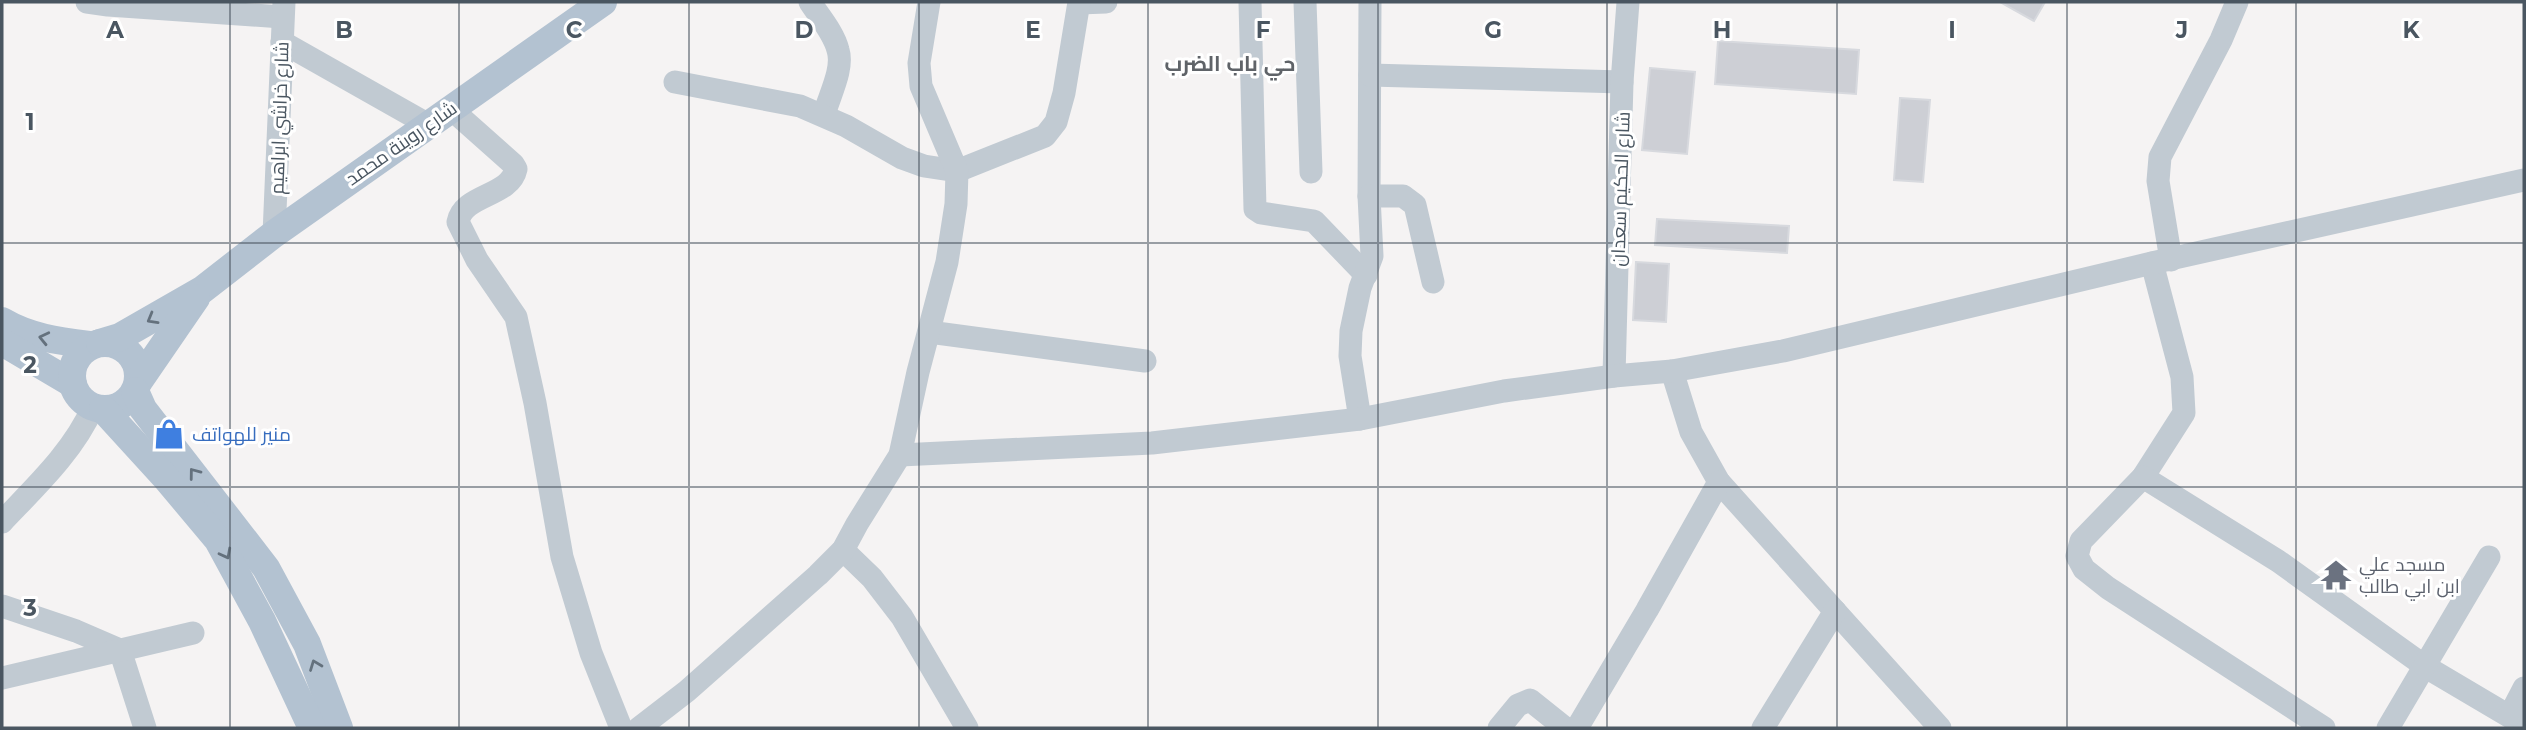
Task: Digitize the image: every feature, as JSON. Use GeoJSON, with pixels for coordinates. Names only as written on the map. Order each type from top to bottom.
{"type":"FeatureCollection","features":[{"type":"Feature","properties":{"kind":"main road","name":"شارع روينة محمد"},"geometry":{"type":"LineString","coordinates":[[202,290],[274,234],[427,124],[603,2]]}},
{"type":"Feature","properties":{"kind":"main road"},"geometry":{"type":"LineString","coordinates":[[202,290],[120,337],[95,344],[75,362],[73,384],[77,394],[98,408],[166,478],[218,540],[262,621],[312,728]]}},
{"type":"Feature","properties":{"kind":"main road"},"geometry":{"type":"LineString","coordinates":[[98,408],[122,405],[202,290]]}},
{"type":"Feature","properties":{"kind":"main road"},"geometry":{"type":"LineString","coordinates":[[2,321],[20,332],[44,339],[111,343],[129,352],[139,370],[137,386],[144,409],[266,568],[307,644],[339,728]]}},
{"type":"Feature","properties":{"kind":"main road"},"geometry":{"type":"LineString","coordinates":[[2,342],[73,384]]}},
{"type":"Feature","properties":{"kind":"street"},"geometry":{"type":"LineString","coordinates":[[87,2],[121,6],[283,9]]}},
{"type":"Feature","properties":{"kind":"street"},"geometry":{"type":"LineString","coordinates":[[810,2],[839,53],[839,62],[824,115]]}},
{"type":"Feature","properties":{"kind":"street"},"geometry":{"type":"LineString","coordinates":[[639,728],[687,691],[843,551],[900,455],[947,262],[956,204],[957,171],[921,86],[919,63],[929,2]]}},
{"type":"Feature","properties":{"kind":"street"},"geometry":{"type":"LineString","coordinates":[[675,82],[788,103],[824,115],[902,158],[924,166],[957,171],[1045,136],[1056,122],[1064,93],[1079,2],[1106,2]]}},
{"type":"Feature","properties":{"kind":"street"},"geometry":{"type":"LineString","coordinates":[[1250,2],[1255,209],[1261,213],[1314,221],[1366,275]]}},
{"type":"Feature","properties":{"kind":"street"},"geometry":{"type":"LineString","coordinates":[[1305,2],[1311,172]]}},
{"type":"Feature","properties":{"kind":"street"},"geometry":{"type":"LineString","coordinates":[[1360,419],[1350,356],[1356,303],[1372,256],[1368,196],[1370,2]]}},
{"type":"Feature","properties":{"kind":"street","name":"شارع الحكيم سعدان"},"geometry":{"type":"LineString","coordinates":[[1614,376],[1622,82],[1628,2]]}},
{"type":"Feature","properties":{"kind":"street"},"geometry":{"type":"LineString","coordinates":[[2237,2],[2221,40],[2160,157],[2158,181],[2161,261],[2182,377],[2184,413],[2143,477],[2081,541],[2077,556],[2084,569],[2108,588],[2324,728]]}},
{"type":"Feature","properties":{"kind":"street","name":"شارع خراشي ابراهيم"},"geometry":{"type":"LineString","coordinates":[[274,234],[283,9]]}},
{"type":"Feature","properties":{"kind":"street"},"geometry":{"type":"LineString","coordinates":[[282,42],[427,124]]}},
{"type":"Feature","properties":{"kind":"street"},"geometry":{"type":"LineString","coordinates":[[1370,75],[1622,82]]}},
{"type":"Feature","properties":{"kind":"street"},"geometry":{"type":"LineString","coordinates":[[450,108],[516,169],[510,182],[464,209],[458,222],[477,260],[516,317],[535,403],[562,558],[591,653],[621,728]]}},
{"type":"Feature","properties":{"kind":"street"},"geometry":{"type":"LineString","coordinates":[[900,455],[1152,443],[1360,419],[1504,391],[1672,371],[1783,351],[2161,261],[2524,180]]}},
{"type":"Feature","properties":{"kind":"street"},"geometry":{"type":"LineString","coordinates":[[1368,196],[1403,196],[1415,205],[1433,282]]}},
{"type":"Feature","properties":{"kind":"street"},"geometry":{"type":"LineString","coordinates":[[929,332],[1145,361]]}},
{"type":"Feature","properties":{"kind":"street"},"geometry":{"type":"LineString","coordinates":[[1672,371],[1691,432],[1719,482],[1835,611],[1927,723]]}},
{"type":"Feature","properties":{"kind":"street"},"geometry":{"type":"LineString","coordinates":[[2,522],[72,445],[98,408]]}},
{"type":"Feature","properties":{"kind":"street"},"geometry":{"type":"LineString","coordinates":[[2143,477],[2278,561],[2426,667],[2517,720],[2524,688]]}},
{"type":"Feature","properties":{"kind":"street"},"geometry":{"type":"LineString","coordinates":[[1577,728],[1719,482]]}},
{"type":"Feature","properties":{"kind":"street"},"geometry":{"type":"LineString","coordinates":[[843,551],[872,578],[902,618],[967,728]]}},
{"type":"Feature","properties":{"kind":"street"},"geometry":{"type":"LineString","coordinates":[[2388,728],[2488,558]]}},
{"type":"Feature","properties":{"kind":"street"},"geometry":{"type":"LineString","coordinates":[[2,606],[76,631],[120,650],[145,728]]}},
{"type":"Feature","properties":{"kind":"street"},"geometry":{"type":"LineString","coordinates":[[1763,728],[1835,611]]}},
{"type":"Feature","properties":{"kind":"street"},"geometry":{"type":"LineString","coordinates":[[2,678],[193,633]]}},
{"type":"Feature","properties":{"kind":"street"},"geometry":{"type":"LineString","coordinates":[[1499,728],[1518,705],[1530,700],[1565,728]]}},
{"type":"Feature","properties":{"kind":"building"},"geometry":{"type":"Polygon","coordinates":[[[2000,2],[2045,2],[2034,21],[2000,2]]]}},
{"type":"Feature","properties":{"kind":"building"},"geometry":{"type":"Polygon","coordinates":[[[1718,41],[1859,50],[1856,94],[1715,84],[1718,41]]]}},
{"type":"Feature","properties":{"kind":"building"},"geometry":{"type":"Polygon","coordinates":[[[1650,68],[1695,72],[1687,154],[1642,150],[1650,68]]]}},
{"type":"Feature","properties":{"kind":"building"},"geometry":{"type":"Polygon","coordinates":[[[1900,98],[1930,100],[1923,182],[1894,180],[1900,98]]]}},
{"type":"Feature","properties":{"kind":"building"},"geometry":{"type":"Polygon","coordinates":[[[1657,219],[1789,226],[1787,253],[1655,245],[1657,219]]]}},
{"type":"Feature","properties":{"kind":"building"},"geometry":{"type":"Polygon","coordinates":[[[1636,262],[1669,264],[1666,322],[1633,320],[1636,262]]]}},
{"type":"Feature","properties":{"kind":"place","name":"منير للهواتف"},"geometry":{"type":"Point","coordinates":[169,434]}},
{"type":"Feature","properties":{"kind":"place","name":"مسجد علي ابن ابي طالب"},"geometry":{"type":"Point","coordinates":[2336,575]}},
{"type":"Feature","properties":{"kind":"district","name":"حي باب الضرب"},"geometry":{"type":"Point","coordinates":[1230,64]}}]}
